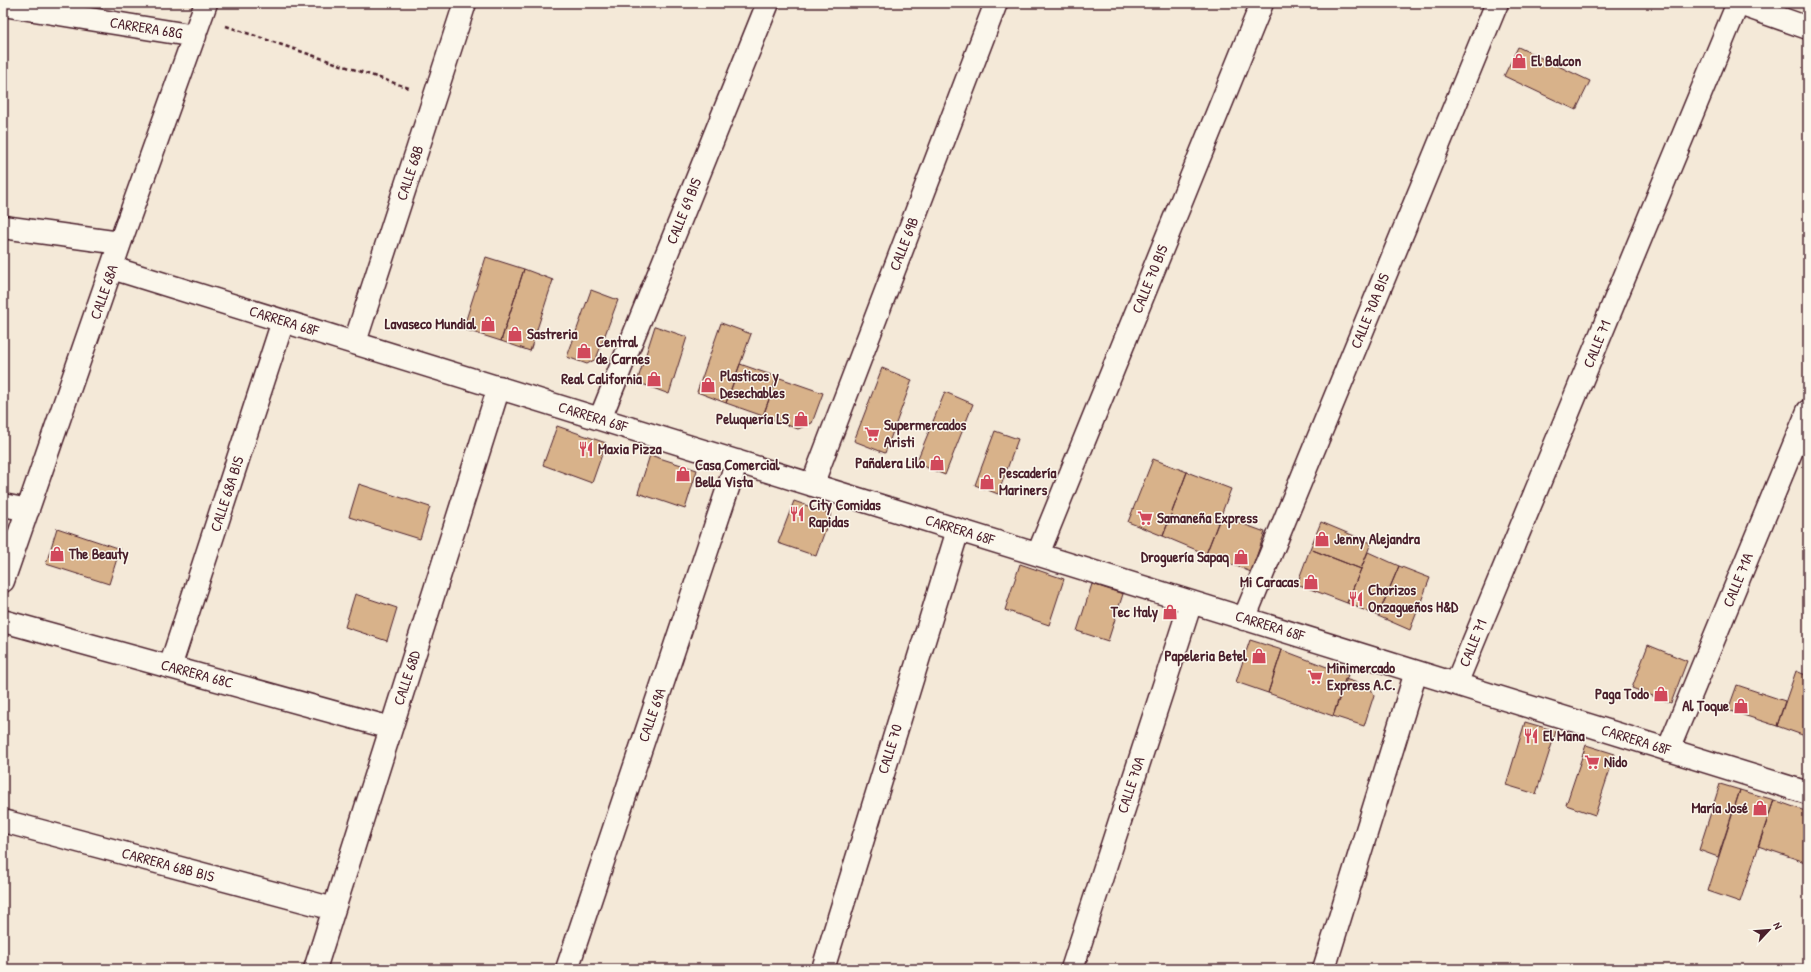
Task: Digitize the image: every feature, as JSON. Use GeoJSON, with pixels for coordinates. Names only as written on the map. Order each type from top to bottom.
{"type":"FeatureCollection","features":[{"type":"Feature","properties":{"kind":"street","name":"CALLE 68B"},"geometry":{"type":"LineString","coordinates":[[354,342],[466,3]]}},
{"type":"Feature","properties":{"kind":"street","name":"CALLE 69 BIS"},"geometry":{"type":"LineString","coordinates":[[600,419],[768,3]]}},
{"type":"Feature","properties":{"kind":"street","name":"CALLE 69B"},"geometry":{"type":"LineString","coordinates":[[812,484],[996,3]]}},
{"type":"Feature","properties":{"kind":"street","name":"CALLE 70 BIS"},"geometry":{"type":"LineString","coordinates":[[1038,554],[1262,3]]}},
{"type":"Feature","properties":{"kind":"street","name":"CALLE 70A BIS"},"geometry":{"type":"LineString","coordinates":[[1244,618],[1496,3]]}},
{"type":"Feature","properties":{"kind":"street"},"geometry":{"type":"LineString","coordinates":[[1737,3],[1808,28]]}},
{"type":"Feature","properties":{"kind":"street","name":"CALLE 71"},"geometry":{"type":"LineString","coordinates":[[1456,684],[1737,3]]}},
{"type":"Feature","properties":{"kind":"street","name":"CARRERA 68G"},"geometry":{"type":"LineString","coordinates":[[3,6],[200,19]]}},
{"type":"Feature","properties":{"kind":"street","name":"CALLE 68A"},"geometry":{"type":"LineString","coordinates":[[3,581],[120,243],[200,19]]}},
{"type":"Feature","properties":{"kind":"street"},"geometry":{"type":"LineString","coordinates":[[3,227],[120,243]]}},
{"type":"Feature","properties":{"kind":"street","name":"CARRERA 68F"},"geometry":{"type":"LineString","coordinates":[[112,268],[1808,793]]}},
{"type":"Feature","properties":{"kind":"street","name":"CALLE 68A BIS"},"geometry":{"type":"LineString","coordinates":[[170,667],[283,321]]}},
{"type":"Feature","properties":{"kind":"street","name":"CALLE 68D"},"geometry":{"type":"LineString","coordinates":[[315,969],[499,387]]}},
{"type":"Feature","properties":{"kind":"street","name":"CALLE 71A"},"geometry":{"type":"LineString","coordinates":[[1668,750],[1808,411]]}},
{"type":"Feature","properties":{"kind":"street","name":"CALLE 69A"},"geometry":{"type":"LineString","coordinates":[[567,969],[738,461]]}},
{"type":"Feature","properties":{"kind":"street"},"geometry":{"type":"LineString","coordinates":[[3,505],[28,510]]}},
{"type":"Feature","properties":{"kind":"street","name":"CALLE 70"},"geometry":{"type":"LineString","coordinates":[[823,969],[958,530]]}},
{"type":"Feature","properties":{"kind":"street","name":"CALLE 70A"},"geometry":{"type":"LineString","coordinates":[[1072,969],[1191,602]]}},
{"type":"Feature","properties":{"kind":"street","name":"CARRERA 68C"},"geometry":{"type":"LineString","coordinates":[[3,621],[391,728]]}},
{"type":"Feature","properties":{"kind":"street"},"geometry":{"type":"LineString","coordinates":[[1324,969],[1416,672]]}},
{"type":"Feature","properties":{"kind":"street","name":"CARRERA 68B BIS"},"geometry":{"type":"LineString","coordinates":[[3,821],[334,908]]}},
{"type":"Feature","properties":{"kind":"path"},"geometry":{"type":"LineString","coordinates":[[200,19],[435,97]]}},
{"type":"Feature","properties":{"kind":"building"},"geometry":{"type":"Polygon","coordinates":[[[1518,47],[1590,81],[1576,110],[1504,76],[1518,47]]]}},
{"type":"Feature","properties":{"kind":"building"},"geometry":{"type":"Polygon","coordinates":[[[486,257],[524,269],[501,341],[463,329],[486,257]]]}},
{"type":"Feature","properties":{"kind":"building"},"geometry":{"type":"Polygon","coordinates":[[[524,269],[553,280],[530,351],[501,341],[524,269]]]}},
{"type":"Feature","properties":{"kind":"building"},"geometry":{"type":"Polygon","coordinates":[[[591,290],[618,300],[596,359],[587,364],[567,357],[591,290]]]}},
{"type":"Feature","properties":{"kind":"building"},"geometry":{"type":"Polygon","coordinates":[[[721,323],[751,334],[726,403],[697,392],[721,323]]]}},
{"type":"Feature","properties":{"kind":"building"},"geometry":{"type":"Polygon","coordinates":[[[655,326],[687,337],[669,394],[637,382],[655,326]]]}},
{"type":"Feature","properties":{"kind":"building"},"geometry":{"type":"Polygon","coordinates":[[[740,364],[777,377],[763,416],[726,403],[740,364]]]}},
{"type":"Feature","properties":{"kind":"building"},"geometry":{"type":"Polygon","coordinates":[[[882,368],[912,380],[885,453],[854,441],[882,368]]]}},
{"type":"Feature","properties":{"kind":"building"},"geometry":{"type":"Polygon","coordinates":[[[777,377],[823,393],[812,423],[798,429],[763,416],[777,377]]]}},
{"type":"Feature","properties":{"kind":"building"},"geometry":{"type":"Polygon","coordinates":[[[945,392],[973,404],[945,475],[916,463],[945,392]]]}},
{"type":"Feature","properties":{"kind":"building"},"geometry":{"type":"Polygon","coordinates":[[[557,426],[606,443],[592,483],[543,465],[557,426]]]}},
{"type":"Feature","properties":{"kind":"building"},"geometry":{"type":"Polygon","coordinates":[[[995,431],[1018,439],[998,494],[975,485],[995,431]]]}},
{"type":"Feature","properties":{"kind":"building"},"geometry":{"type":"Polygon","coordinates":[[[650,455],[697,470],[685,509],[638,493],[650,455]]]}},
{"type":"Feature","properties":{"kind":"building"},"geometry":{"type":"Polygon","coordinates":[[[1153,459],[1187,472],[1163,536],[1128,522],[1153,459]]]}},
{"type":"Feature","properties":{"kind":"building"},"geometry":{"type":"Polygon","coordinates":[[[1187,472],[1231,489],[1206,554],[1163,536],[1187,472]]]}},
{"type":"Feature","properties":{"kind":"building"},"geometry":{"type":"Polygon","coordinates":[[[359,484],[430,507],[420,539],[349,517],[359,484]]]}},
{"type":"Feature","properties":{"kind":"building"},"geometry":{"type":"Polygon","coordinates":[[[794,501],[831,514],[816,556],[778,543],[794,501]]]}},
{"type":"Feature","properties":{"kind":"building"},"geometry":{"type":"Polygon","coordinates":[[[1221,516],[1265,532],[1251,572],[1206,554],[1221,516]]]}},
{"type":"Feature","properties":{"kind":"building"},"geometry":{"type":"Polygon","coordinates":[[[1321,522],[1371,543],[1361,569],[1310,549],[1321,522]]]}},
{"type":"Feature","properties":{"kind":"building"},"geometry":{"type":"Polygon","coordinates":[[[57,528],[120,549],[109,584],[46,564],[57,528]]]}},
{"type":"Feature","properties":{"kind":"building"},"geometry":{"type":"Polygon","coordinates":[[[1310,549],[1361,569],[1347,603],[1297,584],[1310,549]]]}},
{"type":"Feature","properties":{"kind":"building"},"geometry":{"type":"Polygon","coordinates":[[[1368,552],[1399,566],[1378,616],[1347,603],[1368,552]]]}},
{"type":"Feature","properties":{"kind":"building"},"geometry":{"type":"Polygon","coordinates":[[[1020,564],[1064,579],[1049,625],[1005,610],[1020,564]]]}},
{"type":"Feature","properties":{"kind":"building"},"geometry":{"type":"Polygon","coordinates":[[[1399,566],[1430,578],[1410,630],[1378,616],[1399,566]]]}},
{"type":"Feature","properties":{"kind":"building"},"geometry":{"type":"Polygon","coordinates":[[[1092,584],[1123,594],[1108,641],[1077,631],[1092,584]]]}},
{"type":"Feature","properties":{"kind":"building"},"geometry":{"type":"Polygon","coordinates":[[[355,594],[397,608],[387,641],[345,627],[355,594]]]}},
{"type":"Feature","properties":{"kind":"building"},"geometry":{"type":"Polygon","coordinates":[[[1250,640],[1282,650],[1268,693],[1236,682],[1250,640]]]}},
{"type":"Feature","properties":{"kind":"building"},"geometry":{"type":"Polygon","coordinates":[[[1648,645],[1687,661],[1671,703],[1632,688],[1648,645]]]}},
{"type":"Feature","properties":{"kind":"building"},"geometry":{"type":"Polygon","coordinates":[[[1282,650],[1348,675],[1333,716],[1268,693],[1282,650]]]}},
{"type":"Feature","properties":{"kind":"building"},"geometry":{"type":"Polygon","coordinates":[[[1796,671],[1808,676],[1808,737],[1777,726],[1796,671]]]}},
{"type":"Feature","properties":{"kind":"building"},"geometry":{"type":"Polygon","coordinates":[[[1345,679],[1370,687],[1374,695],[1364,726],[1333,716],[1345,679]]]}},
{"type":"Feature","properties":{"kind":"building"},"geometry":{"type":"Polygon","coordinates":[[[1737,685],[1785,701],[1777,726],[1728,710],[1737,685]]]}},
{"type":"Feature","properties":{"kind":"building"},"geometry":{"type":"Polygon","coordinates":[[[1525,722],[1556,731],[1536,794],[1506,785],[1525,722]]]}},
{"type":"Feature","properties":{"kind":"building"},"geometry":{"type":"Polygon","coordinates":[[[1586,745],[1615,754],[1595,815],[1566,805],[1586,745]]]}},
{"type":"Feature","properties":{"kind":"building"},"geometry":{"type":"Polygon","coordinates":[[[1720,784],[1740,790],[1718,857],[1699,850],[1720,784]]]}},
{"type":"Feature","properties":{"kind":"building"},"geometry":{"type":"Polygon","coordinates":[[[1740,790],[1774,800],[1740,902],[1708,891],[1740,790]]]}},
{"type":"Feature","properties":{"kind":"building"},"geometry":{"type":"Polygon","coordinates":[[[1774,800],[1808,812],[1808,863],[1758,846],[1774,800]]]}},
{"type":"Feature","properties":{"kind":"place","name":"El Balcon"},"geometry":{"type":"Point","coordinates":[1519,61]}},
{"type":"Feature","properties":{"kind":"place","name":"Lavaseco Mundial"},"geometry":{"type":"Point","coordinates":[488,324]}},
{"type":"Feature","properties":{"kind":"place","name":"Sastreria"},"geometry":{"type":"Point","coordinates":[515,334]}},
{"type":"Feature","properties":{"kind":"place","name":"Central de Carnes"},"geometry":{"type":"Point","coordinates":[584,351]}},
{"type":"Feature","properties":{"kind":"place","name":"Real California"},"geometry":{"type":"Point","coordinates":[654,379]}},
{"type":"Feature","properties":{"kind":"place","name":"Plasticos y Desechables"},"geometry":{"type":"Point","coordinates":[708,385]}},
{"type":"Feature","properties":{"kind":"place","name":"Peluquería LS"},"geometry":{"type":"Point","coordinates":[801,419]}},
{"type":"Feature","properties":{"kind":"place","name":"Supermercados Aristi"},"geometry":{"type":"Point","coordinates":[872,434]}},
{"type":"Feature","properties":{"kind":"place","name":"Maxia Pizza"},"geometry":{"type":"Point","coordinates":[586,449]}},
{"type":"Feature","properties":{"kind":"place","name":"Pañalera Lilo"},"geometry":{"type":"Point","coordinates":[937,463]}},
{"type":"Feature","properties":{"kind":"place","name":"Casa Comercial Bella Vista"},"geometry":{"type":"Point","coordinates":[683,474]}},
{"type":"Feature","properties":{"kind":"place","name":"Pescadería Mariners"},"geometry":{"type":"Point","coordinates":[987,482]}},
{"type":"Feature","properties":{"kind":"place","name":"City Comidas Rapidas"},"geometry":{"type":"Point","coordinates":[797,514]}},
{"type":"Feature","properties":{"kind":"place","name":"Samaneña Express"},"geometry":{"type":"Point","coordinates":[1145,518]}},
{"type":"Feature","properties":{"kind":"place","name":"Jenny Alejandra"},"geometry":{"type":"Point","coordinates":[1322,539]}},
{"type":"Feature","properties":{"kind":"place","name":"The Beauty"},"geometry":{"type":"Point","coordinates":[57,554]}},
{"type":"Feature","properties":{"kind":"place","name":"Droguería Sapaq"},"geometry":{"type":"Point","coordinates":[1241,557]}},
{"type":"Feature","properties":{"kind":"place","name":"Mi Caracas"},"geometry":{"type":"Point","coordinates":[1311,582]}},
{"type":"Feature","properties":{"kind":"place","name":"Chorizos Onzagueños H&D"},"geometry":{"type":"Point","coordinates":[1356,599]}},
{"type":"Feature","properties":{"kind":"place","name":"Tec Italy"},"geometry":{"type":"Point","coordinates":[1170,612]}},
{"type":"Feature","properties":{"kind":"place","name":"Papeleria Betel"},"geometry":{"type":"Point","coordinates":[1259,656]}},
{"type":"Feature","properties":{"kind":"place","name":"Minimercado Express A.C."},"geometry":{"type":"Point","coordinates":[1315,677]}},
{"type":"Feature","properties":{"kind":"place","name":"Paga Todo"},"geometry":{"type":"Point","coordinates":[1661,694]}},
{"type":"Feature","properties":{"kind":"place","name":"Al Toque"},"geometry":{"type":"Point","coordinates":[1741,706]}},
{"type":"Feature","properties":{"kind":"place","name":"El Mana"},"geometry":{"type":"Point","coordinates":[1531,736]}},
{"type":"Feature","properties":{"kind":"place","name":"Nido"},"geometry":{"type":"Point","coordinates":[1592,762]}},
{"type":"Feature","properties":{"kind":"place","name":"María José"},"geometry":{"type":"Point","coordinates":[1760,808]}}]}
